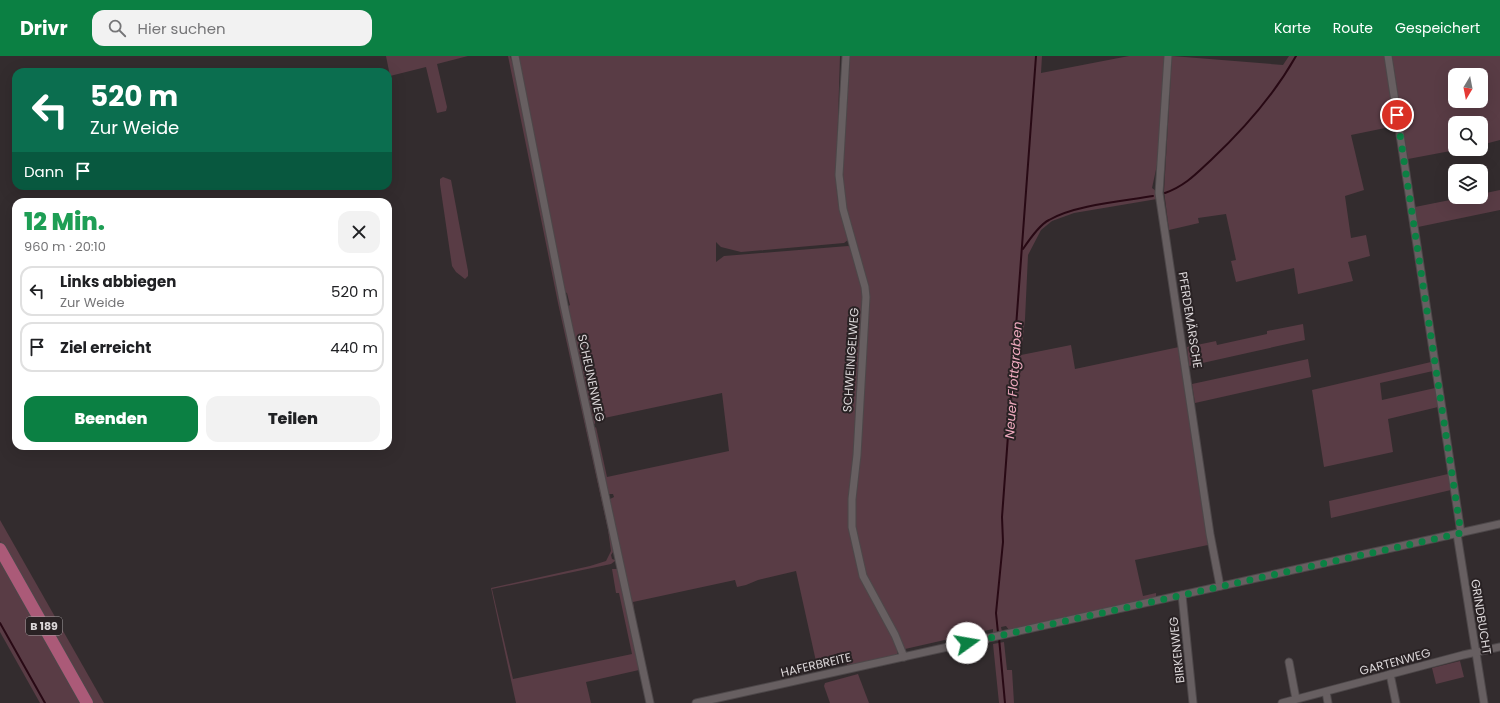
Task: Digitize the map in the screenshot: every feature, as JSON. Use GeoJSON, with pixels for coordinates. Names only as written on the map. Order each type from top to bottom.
{"type":"FeatureCollection","features":[{"type":"Feature","properties":{"kind":"main road","name":"B 189"},"geometry":{"type":"LineString","coordinates":[[0,549],[87,703]]}},
{"type":"Feature","properties":{"kind":"street","name":"SCHEUNENWEG"},"geometry":{"type":"LineString","coordinates":[[515,56],[564,305],[650,703]]}},
{"type":"Feature","properties":{"kind":"street","name":"SCHWEINIGELWEG"},"geometry":{"type":"LineString","coordinates":[[846,56],[840,162],[840,195],[865,287],[866,297],[857,455],[852,504],[852,527],[863,576],[897,640],[904,657]]}},
{"type":"Feature","properties":{"kind":"street","name":"PFERDEMÄRSCHE"},"geometry":{"type":"LineString","coordinates":[[1168,56],[1159,193],[1210,534],[1220,586]]}},
{"type":"Feature","properties":{"kind":"street","name":"GRINDBUCHT"},"geometry":{"type":"LineString","coordinates":[[1388,56],[1484,703]]}},
{"type":"Feature","properties":{"kind":"street","name":"HAFERBREITE"},"geometry":{"type":"LineString","coordinates":[[696,703],[1500,524]]}},
{"type":"Feature","properties":{"kind":"street","name":"BIRKENWEG"},"geometry":{"type":"LineString","coordinates":[[1182,595],[1193,703]]}},
{"type":"Feature","properties":{"kind":"street","name":"GARTENWEG"},"geometry":{"type":"LineString","coordinates":[[1282,703],[1390,674],[1500,647]]}},
{"type":"Feature","properties":{"kind":"street"},"geometry":{"type":"LineString","coordinates":[[1289,662],[1296,699]]}},
{"type":"Feature","properties":{"kind":"street"},"geometry":{"type":"LineString","coordinates":[[1390,674],[1396,703]]}},
{"type":"Feature","properties":{"kind":"street"},"geometry":{"type":"LineString","coordinates":[[1326,692],[1328,703]]}},
{"type":"Feature","properties":{"kind":"shaded area"},"geometry":{"type":"Polygon","coordinates":[[[386,56],[468,56],[437,64],[447,107],[446,111],[437,113],[426,67],[392,76],[392,68],[388,68],[386,56]]]}},
{"type":"Feature","properties":{"kind":"shaded area"},"geometry":{"type":"Polygon","coordinates":[[[508,56],[510,56],[516,73],[552,259],[552,268],[554,269],[612,541],[613,552],[611,555],[612,559],[615,561],[611,564],[492,589],[513,679],[632,654],[619,593],[616,593],[612,569],[617,569],[634,641],[639,670],[586,682],[591,703],[516,703],[491,588],[590,566],[606,561],[611,551],[608,530],[558,303],[508,56]]]}},
{"type":"Feature","properties":{"kind":"shaded area"},"geometry":{"type":"Polygon","coordinates":[[[517,56],[840,56],[836,184],[838,201],[848,240],[844,243],[741,252],[721,247],[716,242],[716,262],[724,256],[848,246],[851,247],[864,289],[854,460],[855,553],[894,637],[898,649],[897,654],[893,657],[852,666],[847,665],[846,661],[817,666],[796,571],[758,580],[737,587],[735,580],[633,602],[634,609],[632,609],[608,500],[614,497],[613,494],[608,494],[593,429],[596,427],[607,477],[729,451],[722,393],[595,420],[595,424],[592,423],[567,307],[570,305],[567,293],[564,292],[517,56]]]}},
{"type":"Feature","properties":{"kind":"shaded area"},"geometry":{"type":"Polygon","coordinates":[[[850,56],[1042,56],[1041,73],[1129,56],[1165,56],[1157,165],[1152,188],[1156,191],[1157,199],[1074,213],[1052,221],[1041,230],[1028,255],[1025,319],[1021,355],[1071,345],[1075,369],[1179,347],[1208,545],[1135,560],[1143,596],[1156,593],[1156,598],[1009,630],[1006,626],[1001,627],[1002,632],[993,633],[993,629],[905,649],[864,570],[853,522],[868,300],[844,203],[843,171],[850,56]]]}},
{"type":"Feature","properties":{"kind":"shaded area"},"geometry":{"type":"Polygon","coordinates":[[[1172,56],[1283,65],[1289,56],[1385,56],[1395,126],[1351,135],[1364,190],[1345,196],[1351,238],[1366,235],[1370,256],[1348,262],[1353,281],[1298,294],[1294,268],[1236,282],[1231,261],[1236,260],[1226,214],[1198,218],[1199,223],[1169,230],[1164,191],[1172,56]]]}},
{"type":"Feature","properties":{"kind":"shaded area"},"geometry":{"type":"Polygon","coordinates":[[[1392,56],[1500,56],[1500,140],[1488,143],[1488,116],[1448,116],[1448,151],[1408,159],[1392,56]]]}},
{"type":"Feature","properties":{"kind":"shaded area"},"geometry":{"type":"Polygon","coordinates":[[[443,177],[451,180],[468,271],[468,276],[465,279],[456,272],[452,266],[440,184],[440,179],[443,177]]]}},
{"type":"Feature","properties":{"kind":"shaded area"},"geometry":{"type":"Polygon","coordinates":[[[1500,190],[1500,210],[1418,227],[1415,207],[1448,200],[1448,204],[1488,204],[1488,193],[1500,190]]]}},
{"type":"Feature","properties":{"kind":"shaded area"},"geometry":{"type":"Polygon","coordinates":[[[1303,324],[1305,340],[1189,366],[1187,347],[1216,341],[1217,345],[1267,334],[1267,331],[1303,324]]]}},
{"type":"Feature","properties":{"kind":"shaded area"},"geometry":{"type":"Polygon","coordinates":[[[1308,359],[1311,377],[1195,403],[1192,384],[1308,359]]]}},
{"type":"Feature","properties":{"kind":"shaded area"},"geometry":{"type":"Polygon","coordinates":[[[1431,362],[1433,371],[1380,383],[1382,400],[1435,388],[1438,407],[1388,419],[1393,452],[1324,467],[1312,390],[1431,362]]]}},
{"type":"Feature","properties":{"kind":"shaded area"},"geometry":{"type":"Polygon","coordinates":[[[1448,474],[1451,490],[1331,518],[1329,501],[1448,474]]]}},
{"type":"Feature","properties":{"kind":"shaded area"},"geometry":{"type":"Polygon","coordinates":[[[0,520],[104,703],[92,703],[0,541],[0,520]]]}},
{"type":"Feature","properties":{"kind":"shaded area"},"geometry":{"type":"Polygon","coordinates":[[[0,557],[83,703],[40,703],[0,632],[0,557]]]}},
{"type":"Feature","properties":{"kind":"shaded area"},"geometry":{"type":"Polygon","coordinates":[[[1004,642],[1007,670],[1012,670],[1014,703],[999,703],[993,644],[1004,642]]]}},
{"type":"Feature","properties":{"kind":"shaded area"},"geometry":{"type":"Polygon","coordinates":[[[1460,661],[1464,677],[1436,684],[1432,668],[1460,661]]]}},
{"type":"Feature","properties":{"kind":"shaded area"},"geometry":{"type":"Polygon","coordinates":[[[858,674],[869,703],[830,703],[824,686],[825,683],[858,674]]]}},
{"type":"Feature","properties":{"kind":"waterway","name":"Neuer Flottgraben"},"geometry":{"type":"LineString","coordinates":[[998,633],[996,613],[1003,542],[1002,517],[1036,56]]}},
{"type":"Feature","properties":{"kind":"waterway"},"geometry":{"type":"LineString","coordinates":[[1165,193],[1179,187],[1190,179],[1235,136],[1268,98],[1296,56]]}},
{"type":"Feature","properties":{"kind":"waterway"},"geometry":{"type":"LineString","coordinates":[[1023,249],[1034,233],[1045,222],[1059,215],[1085,207],[1153,196]]}},
{"type":"Feature","properties":{"kind":"waterway"},"geometry":{"type":"LineString","coordinates":[[0,623],[45,703]]}},
{"type":"Feature","properties":{"kind":"waterway","name":"Neuer Flottgraben"},"geometry":{"type":"LineString","coordinates":[[999,638],[1005,703]]}},
{"type":"Feature","properties":{"kind":"route"},"geometry":{"type":"LineString","coordinates":[[967,643],[1461,533],[1397,115]]}}]}
